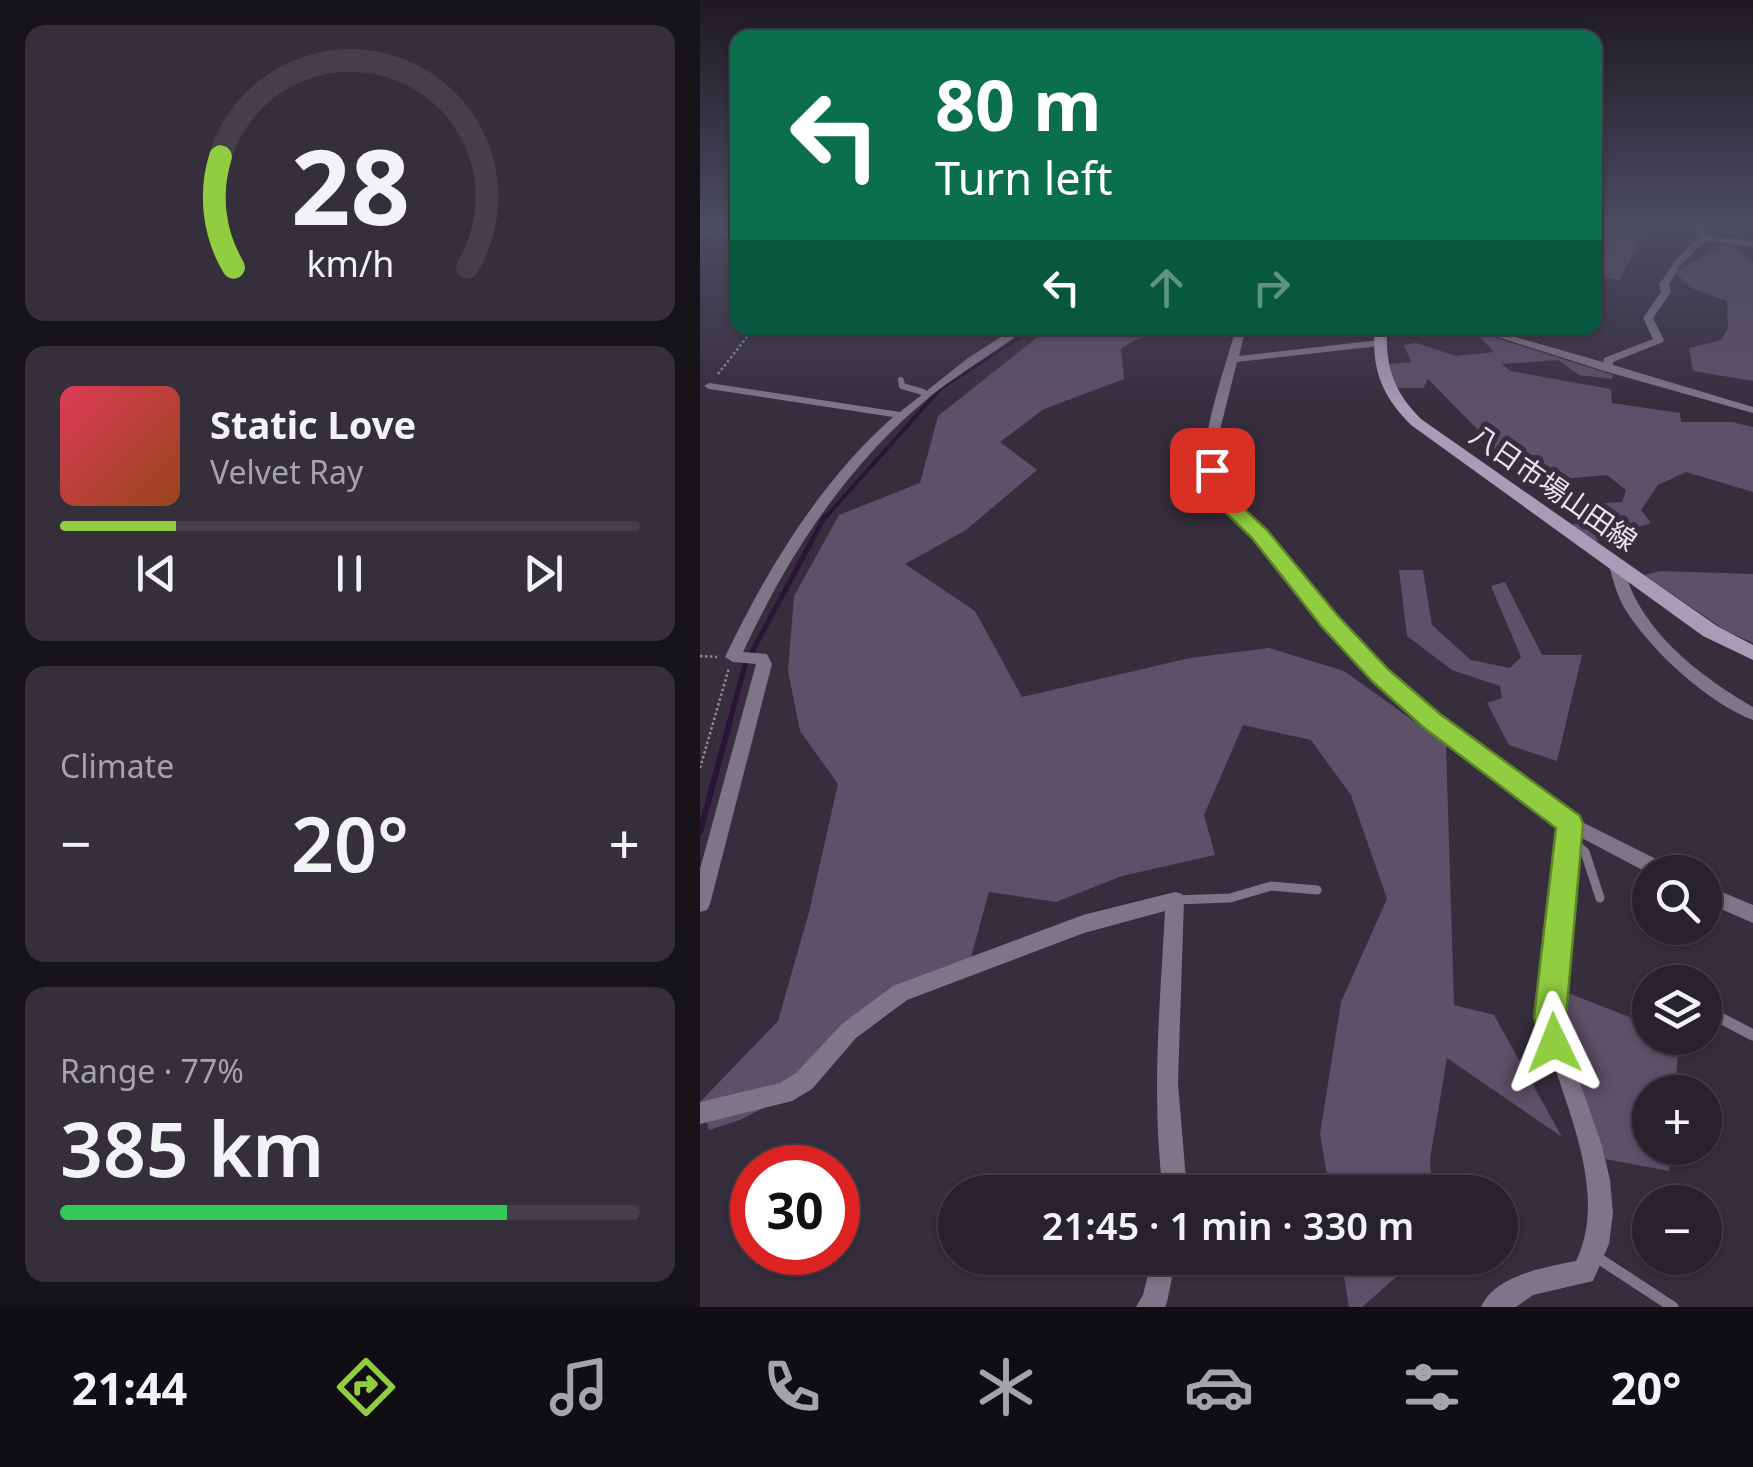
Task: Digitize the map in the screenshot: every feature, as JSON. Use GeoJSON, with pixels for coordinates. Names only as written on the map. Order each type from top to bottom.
{"type":"FeatureCollection","features":[{"type":"Feature","properties":{"kind":"main road","name":"八日市場山田線"},"geometry":{"type":"LineString","coordinates":[[1380,335],[1381,379],[1402,408],[1477,468],[1710,631],[1753,652]]}},
{"type":"Feature","properties":{"kind":"street"},"geometry":{"type":"LineString","coordinates":[[1608,369],[1608,360],[1617,354],[1660,340],[1648,318],[1666,292],[1664,286]]}},
{"type":"Feature","properties":{"kind":"street"},"geometry":{"type":"LineString","coordinates":[[700,904],[764,664],[762,658],[733,657],[806,518],[923,392],[1009,335]]}},
{"type":"Feature","properties":{"kind":"street"},"geometry":{"type":"LineString","coordinates":[[1238,335],[1236,359],[1212,438],[1212,470],[1222,495],[1380,676],[1569,832],[1632,859]]}},
{"type":"Feature","properties":{"kind":"street"},"geometry":{"type":"LineString","coordinates":[[1236,359],[1380,335]]}},
{"type":"Feature","properties":{"kind":"street"},"geometry":{"type":"LineString","coordinates":[[1498,335],[1753,410]]}},
{"type":"Feature","properties":{"kind":"street"},"geometry":{"type":"LineString","coordinates":[[709,386],[899,415]]}},
{"type":"Feature","properties":{"kind":"street"},"geometry":{"type":"LineString","coordinates":[[1616,565],[1624,597],[1667,648],[1698,678],[1753,714]]}},
{"type":"Feature","properties":{"kind":"street"},"geometry":{"type":"LineString","coordinates":[[1494,1307],[1528,1283],[1584,1272],[1596,1256],[1602,1211],[1600,1182],[1554,1043],[1550,1017],[1569,832]]}},
{"type":"Feature","properties":{"kind":"street"},"geometry":{"type":"LineString","coordinates":[[700,1113],[784,1093],[804,1080],[850,1032],[900,993],[1083,924],[1175,900],[1167,1078],[1172,1175]]}},
{"type":"Feature","properties":{"kind":"street"},"geometry":{"type":"LineString","coordinates":[[1722,900],[1753,914]]}},
{"type":"Feature","properties":{"kind":"street"},"geometry":{"type":"LineString","coordinates":[[1149,1307],[1154,1302],[1160,1275]]}},
{"type":"Feature","properties":{"kind":"lane"},"geometry":{"type":"LineString","coordinates":[[901,380],[902,386],[923,392]]}},
{"type":"Feature","properties":{"kind":"lane"},"geometry":{"type":"LineString","coordinates":[[1569,832],[1585,852],[1600,898]]}},
{"type":"Feature","properties":{"kind":"lane"},"geometry":{"type":"LineString","coordinates":[[1175,900],[1230,898],[1271,886],[1317,890]]}},
{"type":"Feature","properties":{"kind":"lane"},"geometry":{"type":"LineString","coordinates":[[1722,1019],[1753,1035]]}},
{"type":"Feature","properties":{"kind":"lane"},"geometry":{"type":"LineString","coordinates":[[1596,1256],[1673,1307]]}},
{"type":"Feature","properties":{"kind":"path"},"geometry":{"type":"LineString","coordinates":[[709,386],[749,335]]}},
{"type":"Feature","properties":{"kind":"path"},"geometry":{"type":"LineString","coordinates":[[700,768],[733,657]]}},
{"type":"Feature","properties":{"kind":"shaded area"},"geometry":{"type":"Polygon","coordinates":[[[1753,286],[1753,381],[1693,371],[1689,348],[1721,340],[1728,328],[1727,301],[1691,288],[1753,286]]]}},
{"type":"Feature","properties":{"kind":"shaded area"},"geometry":{"type":"Polygon","coordinates":[[[1040,335],[1153,335],[1121,349],[1124,379],[1044,409],[1000,442],[1037,470],[966,530],[905,564],[975,611],[1022,697],[1190,658],[1269,648],[1344,671],[1446,744],[1454,1005],[1494,1015],[1562,1137],[1447,1058],[1430,1159],[1431,1175],[1327,1175],[1320,1134],[1341,1002],[1387,899],[1351,795],[1311,740],[1243,725],[1204,815],[1215,855],[1122,876],[1056,902],[989,892],[971,957],[862,1028],[806,1086],[740,1120],[709,1130],[701,1101],[778,1021],[809,912],[838,784],[800,731],[788,671],[794,596],[839,515],[920,483],[938,416],[1040,335]]]}},
{"type":"Feature","properties":{"kind":"shaded area"},"geometry":{"type":"Polygon","coordinates":[[[1478,335],[1613,375],[1612,379],[1579,375],[1558,360],[1502,364],[1510,371],[1611,389],[1612,403],[1680,413],[1681,422],[1732,422],[1753,427],[1753,492],[1686,472],[1658,485],[1641,510],[1651,523],[1596,541],[1572,525],[1593,517],[1564,499],[1578,496],[1591,504],[1622,502],[1626,490],[1607,475],[1552,480],[1535,455],[1495,454],[1481,433],[1428,379],[1423,388],[1391,388],[1388,364],[1411,362],[1404,345],[1416,343],[1456,356],[1494,352],[1478,335]]]}},
{"type":"Feature","properties":{"kind":"shaded area"},"geometry":{"type":"Polygon","coordinates":[[[1399,570],[1423,570],[1432,625],[1471,660],[1510,668],[1521,657],[1491,586],[1505,582],[1542,655],[1582,655],[1557,761],[1509,745],[1487,703],[1502,698],[1500,686],[1452,670],[1407,636],[1399,570]]]}},
{"type":"Feature","properties":{"kind":"shaded area"},"geometry":{"type":"Polygon","coordinates":[[[1661,571],[1753,574],[1753,643],[1725,630],[1644,575],[1661,571]]]}},
{"type":"Feature","properties":{"kind":"shaded area"},"geometry":{"type":"Polygon","coordinates":[[[1563,991],[1632,1018],[1632,1055],[1678,1055],[1676,1075],[1632,1075],[1632,1164],[1605,1159],[1563,1028],[1563,991]]]}},
{"type":"Feature","properties":{"kind":"shaded area"},"geometry":{"type":"Polygon","coordinates":[[[1637,1165],[1670,1165],[1669,1171],[1637,1165]]]}},
{"type":"Feature","properties":{"kind":"shaded area"},"geometry":{"type":"Polygon","coordinates":[[[1344,1275],[1399,1275],[1362,1307],[1349,1307],[1344,1275]]]}},
{"type":"Feature","properties":{"kind":"waterway"},"geometry":{"type":"LineString","coordinates":[[991,356],[1023,335]]}},
{"type":"Feature","properties":{"kind":"waterway"},"geometry":{"type":"LineString","coordinates":[[824,519],[941,388],[995,353]]}},
{"type":"Feature","properties":{"kind":"waterway"},"geometry":{"type":"LineString","coordinates":[[729,724],[745,665],[825,516]]}},
{"type":"Feature","properties":{"kind":"waterway"},"geometry":{"type":"LineString","coordinates":[[700,832],[730,721]]}},
{"type":"Feature","properties":{"kind":"route"},"geometry":{"type":"LineString","coordinates":[[1212,470],[1231,507],[1260,534],[1330,622],[1380,676],[1570,824],[1550,1017],[1554,1043]]}}]}
